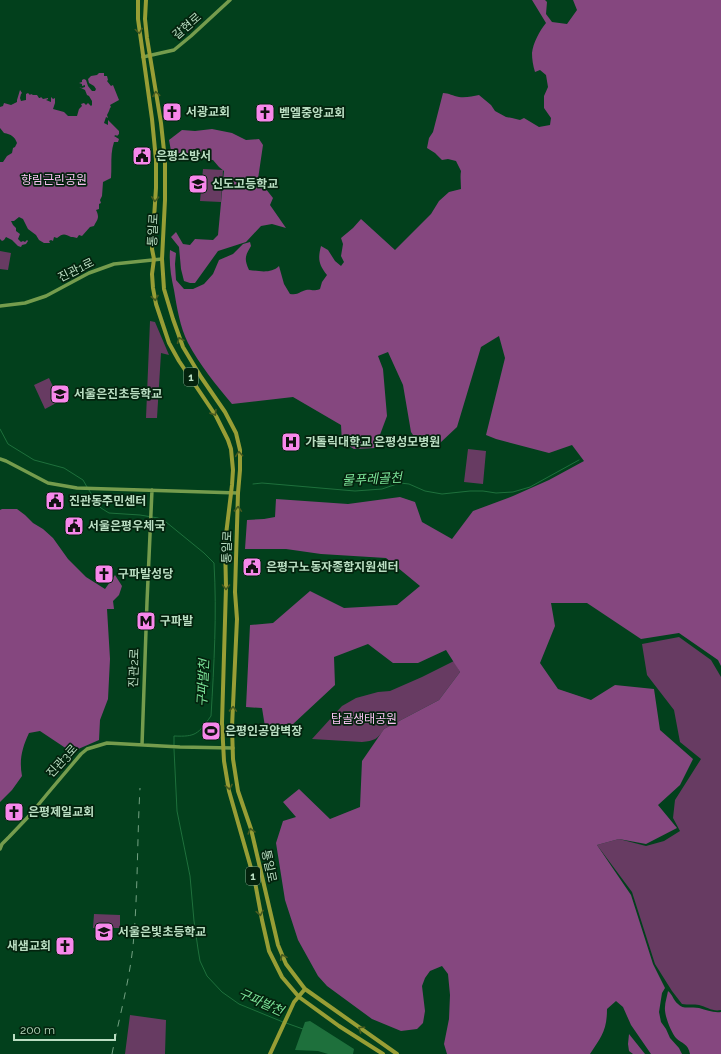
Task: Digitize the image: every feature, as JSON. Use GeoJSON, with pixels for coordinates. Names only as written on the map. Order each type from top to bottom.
{"type":"FeatureCollection","features":[{"type":"Feature","properties":{"kind":"main road","name":"통일로"},"geometry":{"type":"LineString","coordinates":[[138,0],[138,19],[152,119],[156,160],[156,188],[152,249],[154,259],[152,274],[153,288],[156,304],[169,343],[179,361],[216,416],[231,449],[233,470],[225,543],[226,587],[222,723],[222,748],[229,791],[255,882],[269,951],[282,977],[299,997],[339,1026],[383,1054]]}},
{"type":"Feature","properties":{"kind":"main road","name":"통일로"},"geometry":{"type":"LineString","coordinates":[[146,0],[145,19],[161,123],[165,160],[165,200],[162,259],[164,289],[179,336],[189,357],[225,412],[236,433],[240,450],[232,727],[234,748],[233,759],[238,791],[251,829],[278,945],[286,964],[305,990],[397,1054]]}},
{"type":"Feature","properties":{"kind":"main road"},"geometry":{"type":"LineString","coordinates":[[270,1054],[294,1002],[305,990]]}},
{"type":"Feature","properties":{"kind":"street","name":"갈현로"},"geometry":{"type":"LineString","coordinates":[[143,57],[174,50],[230,0]]}},
{"type":"Feature","properties":{"kind":"street","name":"진관1로"},"geometry":{"type":"LineString","coordinates":[[0,306],[25,303],[46,296],[89,272],[114,264],[162,259]]}},
{"type":"Feature","properties":{"kind":"street"},"geometry":{"type":"LineString","coordinates":[[0,459],[48,483],[59,486],[82,489],[238,493]]}},
{"type":"Feature","properties":{"kind":"street","name":"진관2로"},"geometry":{"type":"LineString","coordinates":[[142,745],[152,490]]}},
{"type":"Feature","properties":{"kind":"street","name":"진관3로"},"geometry":{"type":"LineString","coordinates":[[0,849],[2,844],[29,816],[81,754],[87,749],[107,743],[222,748]]}},
{"type":"Feature","properties":{"kind":"street"},"geometry":{"type":"LineString","coordinates":[[222,748],[234,748]]}},
{"type":"Feature","properties":{"kind":"green space"},"geometry":{"type":"Polygon","coordinates":[[[532,0],[545,0],[547,2],[546,14],[552,22],[567,24],[577,10],[573,0],[721,0],[721,666],[718,660],[679,633],[641,639],[587,603],[551,603],[555,626],[540,663],[558,689],[591,700],[615,685],[654,689],[660,730],[693,759],[680,785],[658,805],[677,828],[646,844],[619,839],[597,845],[631,895],[653,964],[665,988],[662,993],[659,1012],[661,1022],[670,1038],[682,1054],[651,1054],[631,1025],[623,1007],[616,1001],[607,1009],[605,1028],[590,1054],[447,1054],[444,1044],[449,1019],[450,995],[448,974],[442,966],[430,971],[422,986],[425,1011],[423,1023],[417,1029],[401,1031],[372,1019],[327,986],[318,976],[298,940],[285,900],[276,843],[283,821],[296,817],[283,802],[299,789],[330,819],[360,807],[362,761],[384,729],[439,700],[460,672],[446,650],[418,663],[393,663],[368,644],[334,657],[335,685],[292,725],[266,733],[262,708],[246,707],[250,625],[273,623],[310,591],[344,608],[397,605],[420,586],[386,558],[321,554],[286,549],[245,549],[247,520],[275,517],[276,499],[348,504],[400,497],[415,502],[422,522],[452,539],[473,511],[513,496],[549,480],[584,461],[572,445],[549,453],[486,435],[505,358],[499,336],[481,347],[457,427],[440,443],[419,444],[411,432],[403,385],[388,352],[378,356],[383,369],[387,416],[375,448],[354,449],[342,442],[341,425],[293,397],[232,404],[208,375],[188,343],[179,317],[171,275],[170,250],[176,253],[176,280],[184,289],[193,289],[204,284],[213,274],[219,260],[233,254],[243,244],[250,242],[251,246],[247,252],[246,258],[246,263],[249,270],[269,271],[276,269],[279,266],[284,284],[290,294],[297,294],[306,290],[317,290],[320,289],[322,282],[327,275],[322,268],[320,261],[319,254],[321,246],[328,250],[335,261],[341,266],[344,262],[341,256],[343,244],[341,238],[361,219],[395,250],[431,214],[439,201],[449,192],[461,189],[461,171],[456,161],[448,159],[442,160],[427,148],[429,138],[433,132],[443,93],[457,97],[479,95],[491,105],[495,111],[506,117],[520,120],[524,118],[539,127],[550,125],[551,118],[544,108],[544,96],[548,87],[546,75],[540,70],[535,72],[532,55],[535,41],[546,23],[532,0]]]}},
{"type":"Feature","properties":{"kind":"green space","name":"향림근린공원"},"geometry":{"type":"Polygon","coordinates":[[[99,73],[104,73],[104,76],[107,76],[107,81],[111,86],[113,85],[119,100],[110,105],[111,107],[107,115],[108,118],[106,117],[104,123],[108,125],[108,120],[119,131],[117,136],[114,136],[119,139],[118,142],[114,142],[111,178],[103,182],[102,196],[100,200],[101,203],[99,204],[99,209],[96,210],[98,218],[94,226],[90,227],[82,236],[79,235],[77,238],[61,235],[57,238],[54,237],[53,241],[49,241],[50,243],[44,243],[28,229],[23,219],[19,217],[14,221],[11,221],[16,228],[16,231],[20,234],[18,239],[21,242],[25,242],[27,240],[28,241],[26,244],[22,245],[21,247],[18,246],[6,237],[2,241],[0,239],[0,162],[3,162],[7,156],[12,153],[13,148],[17,143],[12,136],[4,133],[0,128],[0,107],[3,106],[4,103],[11,105],[17,102],[20,90],[22,93],[20,98],[21,101],[26,100],[26,94],[28,93],[30,95],[37,95],[39,98],[41,97],[43,99],[48,98],[46,100],[51,102],[51,97],[53,99],[55,98],[53,109],[64,112],[68,116],[77,116],[79,109],[82,106],[81,104],[84,103],[86,105],[88,103],[91,106],[92,105],[92,101],[85,90],[79,87],[85,87],[85,85],[82,86],[82,84],[79,83],[84,79],[86,80],[92,91],[95,91],[96,89],[89,83],[88,79],[99,73]]]}},
{"type":"Feature","properties":{"kind":"green space"},"geometry":{"type":"Polygon","coordinates":[[[212,129],[232,133],[246,140],[259,139],[263,145],[258,179],[273,198],[270,205],[286,228],[272,224],[261,226],[246,242],[218,251],[195,283],[190,283],[184,281],[181,269],[179,247],[171,237],[176,232],[183,244],[190,245],[195,239],[213,240],[218,235],[224,171],[213,160],[172,156],[169,140],[182,130],[195,131],[212,129]]]}},
{"type":"Feature","properties":{"kind":"green space"},"geometry":{"type":"Polygon","coordinates":[[[203,169],[223,170],[221,202],[200,201],[203,169]]]}},
{"type":"Feature","properties":{"kind":"green space"},"geometry":{"type":"Polygon","coordinates":[[[0,251],[11,253],[8,270],[0,269],[0,251]]]}},
{"type":"Feature","properties":{"kind":"green space"},"geometry":{"type":"Polygon","coordinates":[[[150,321],[155,322],[169,355],[161,353],[157,418],[146,418],[150,321]]]}},
{"type":"Feature","properties":{"kind":"green space"},"geometry":{"type":"Polygon","coordinates":[[[49,378],[60,401],[45,409],[34,385],[49,378]]]}},
{"type":"Feature","properties":{"kind":"green space"},"geometry":{"type":"Polygon","coordinates":[[[468,449],[486,451],[483,484],[464,482],[468,449]]]}},
{"type":"Feature","properties":{"kind":"green space"},"geometry":{"type":"Polygon","coordinates":[[[17,509],[33,523],[43,529],[53,538],[68,559],[86,577],[105,589],[115,575],[122,586],[119,595],[113,601],[114,609],[107,609],[110,659],[108,699],[100,720],[99,740],[76,750],[67,749],[40,731],[29,733],[22,754],[22,776],[12,790],[0,802],[0,510],[17,509]]]}},
{"type":"Feature","properties":{"kind":"green space"},"geometry":{"type":"Polygon","coordinates":[[[679,637],[711,660],[721,677],[721,1010],[713,1010],[699,1005],[682,1004],[672,991],[655,964],[632,892],[597,845],[619,839],[646,846],[664,841],[680,831],[673,818],[675,800],[701,759],[680,742],[674,710],[647,675],[642,644],[679,637]]]}},
{"type":"Feature","properties":{"kind":"green space","name":"탑골생태공원"},"geometry":{"type":"Polygon","coordinates":[[[454,661],[460,672],[439,700],[384,729],[375,739],[362,742],[312,739],[342,706],[356,698],[378,692],[390,691],[454,661]]]}},
{"type":"Feature","properties":{"kind":"green space"},"geometry":{"type":"Polygon","coordinates":[[[94,914],[120,915],[120,928],[93,928],[94,914]]]}},
{"type":"Feature","properties":{"kind":"green space"},"geometry":{"type":"Polygon","coordinates":[[[668,991],[676,1002],[682,1007],[721,1012],[721,1054],[690,1054],[686,1046],[676,1038],[670,1028],[665,1010],[668,991]]]}},
{"type":"Feature","properties":{"kind":"green space"},"geometry":{"type":"Polygon","coordinates":[[[130,1015],[166,1020],[165,1054],[125,1054],[130,1015]]]}},
{"type":"Feature","properties":{"kind":"green space"},"geometry":{"type":"Polygon","coordinates":[[[629,1034],[645,1054],[633,1054],[629,1051],[629,1034]]]}},
{"type":"Feature","properties":{"kind":"shaded area"},"geometry":{"type":"Polygon","coordinates":[[[310,1021],[354,1049],[353,1054],[328,1054],[318,1051],[295,1050],[305,1022],[310,1021]]]}},
{"type":"Feature","properties":{"kind":"waterway","name":"구파발천"},"geometry":{"type":"LineString","coordinates":[[0,429],[8,444],[34,460],[64,468],[83,480],[87,487]]}},
{"type":"Feature","properties":{"kind":"waterway","name":"물푸레골천"},"geometry":{"type":"LineString","coordinates":[[253,484],[262,483],[355,491],[382,489],[400,483],[409,484],[425,491],[442,494],[470,491],[496,493],[513,492],[530,487],[579,460]]}},
{"type":"Feature","properties":{"kind":"waterway","name":"구파발천"},"geometry":{"type":"LineString","coordinates":[[89,490],[97,504],[109,513],[140,515],[158,518],[166,522],[214,563],[215,620],[211,716],[203,727],[196,733],[187,736],[174,736],[174,745]]}},
{"type":"Feature","properties":{"kind":"waterway","name":"구파발천"},"geometry":{"type":"LineString","coordinates":[[174,749],[177,811],[190,876],[194,921],[200,961],[207,976],[222,992],[239,1004],[283,1022]]}},
{"type":"Feature","properties":{"kind":"waterway","name":"구파발천"},"geometry":{"type":"LineString","coordinates":[[286,1023],[303,1029]]}},
{"type":"Feature","properties":{"kind":"railway"},"geometry":{"type":"LineString","coordinates":[[112,1054],[133,946],[136,907],[140,788]]}},
{"type":"Feature","properties":{"kind":"place","name":"서광교회"},"geometry":{"type":"Point","coordinates":[172,112]}},
{"type":"Feature","properties":{"kind":"place","name":"벧엘중앙교회"},"geometry":{"type":"Point","coordinates":[265,113]}},
{"type":"Feature","properties":{"kind":"place","name":"은평소방서"},"geometry":{"type":"Point","coordinates":[142,156]}},
{"type":"Feature","properties":{"kind":"place","name":"신도고등학교"},"geometry":{"type":"Point","coordinates":[198,184]}},
{"type":"Feature","properties":{"kind":"place","name":"서울은진초등학교"},"geometry":{"type":"Point","coordinates":[60,394]}},
{"type":"Feature","properties":{"kind":"place","name":"가톨릭대학교 은평성모병원"},"geometry":{"type":"Point","coordinates":[291,442]}},
{"type":"Feature","properties":{"kind":"place","name":"진관동주민센터"},"geometry":{"type":"Point","coordinates":[55,501]}},
{"type":"Feature","properties":{"kind":"place","name":"서울은평우체국"},"geometry":{"type":"Point","coordinates":[74,526]}},
{"type":"Feature","properties":{"kind":"place","name":"은평구노동자종합지원센터"},"geometry":{"type":"Point","coordinates":[252,567]}},
{"type":"Feature","properties":{"kind":"place","name":"구파발성당"},"geometry":{"type":"Point","coordinates":[104,574]}},
{"type":"Feature","properties":{"kind":"place","name":"구파발"},"geometry":{"type":"Point","coordinates":[146,621]}},
{"type":"Feature","properties":{"kind":"place","name":"은평인공암벽장"},"geometry":{"type":"Point","coordinates":[211,731]}},
{"type":"Feature","properties":{"kind":"place","name":"은평제일교회"},"geometry":{"type":"Point","coordinates":[14,812]}},
{"type":"Feature","properties":{"kind":"place","name":"서울은빛초등학교"},"geometry":{"type":"Point","coordinates":[104,932]}},
{"type":"Feature","properties":{"kind":"place","name":"새샘교회"},"geometry":{"type":"Point","coordinates":[65,946]}}]}
